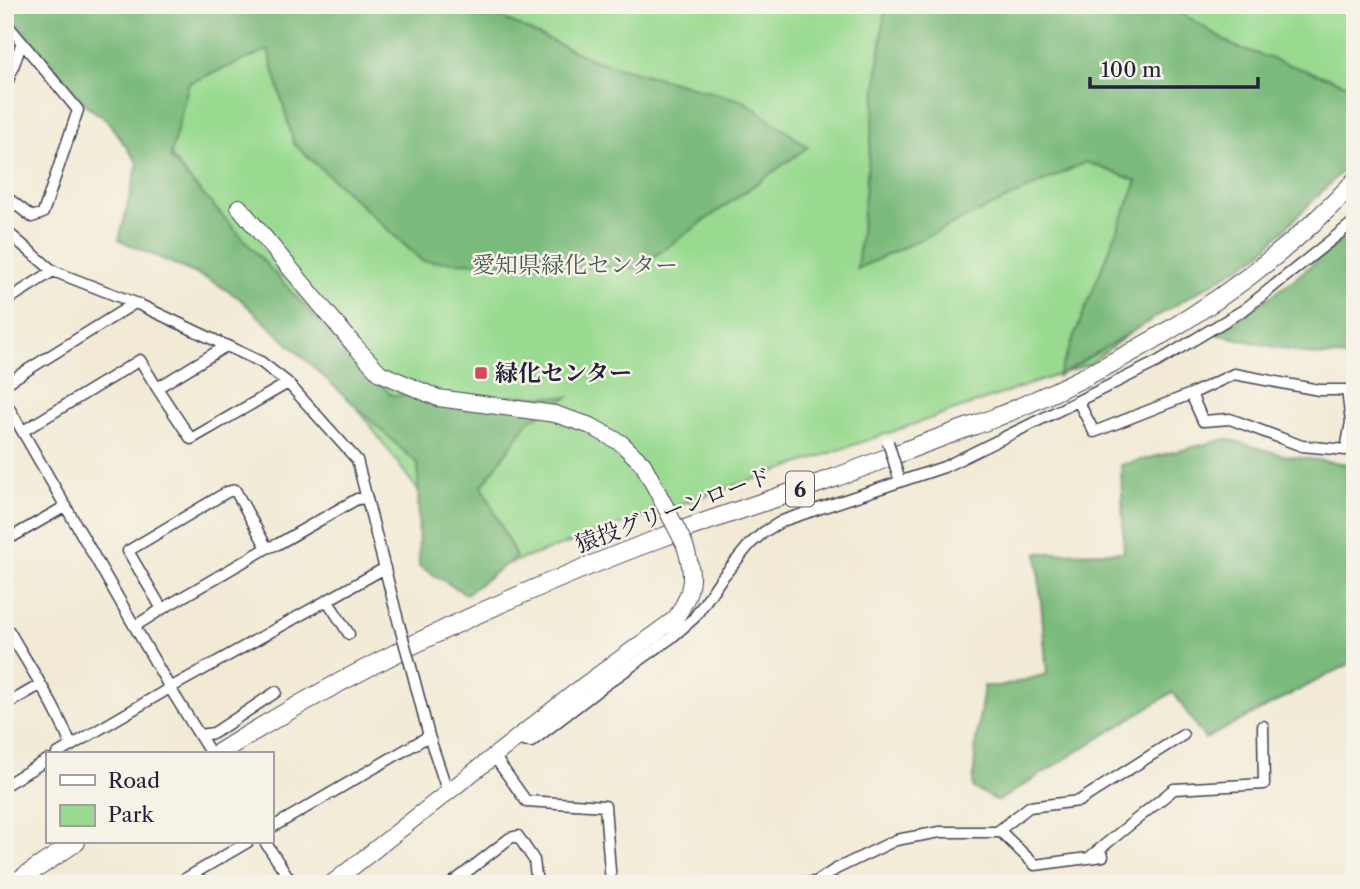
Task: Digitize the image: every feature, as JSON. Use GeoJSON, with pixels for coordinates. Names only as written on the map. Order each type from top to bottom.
{"type":"FeatureCollection","features":[{"type":"Feature","properties":{"kind":"main road","name":"猿投グリーンロード"},"geometry":{"type":"LineString","coordinates":[[220,752],[375,665],[548,584],[608,558],[996,417],[1118,360],[1240,284],[1312,223],[1355,181]]}},
{"type":"Feature","properties":{"kind":"main road"},"geometry":{"type":"LineString","coordinates":[[13,884],[73,844]]}},
{"type":"Feature","properties":{"kind":"main road"},"geometry":{"type":"LineString","coordinates":[[27,884],[82,844]]}},
{"type":"Feature","properties":{"kind":"main road"},"geometry":{"type":"LineString","coordinates":[[36,884],[83,844]]}},
{"type":"Feature","properties":{"kind":"street"},"geometry":{"type":"LineString","coordinates":[[5,22],[78,110],[43,214],[32,217],[5,196]]}},
{"type":"Feature","properties":{"kind":"street"},"geometry":{"type":"LineString","coordinates":[[5,89],[22,42]]}},
{"type":"Feature","properties":{"kind":"street"},"geometry":{"type":"LineString","coordinates":[[239,206],[380,373],[438,398],[555,414],[591,426],[621,443],[643,464],[684,543],[692,570],[690,592],[675,619],[583,686],[331,884]]}},
{"type":"Feature","properties":{"kind":"street"},"geometry":{"type":"LineString","coordinates":[[519,737],[531,743],[671,638],[694,618],[750,544],[764,533],[782,522],[944,467],[1157,362],[1245,309],[1355,221]]}},
{"type":"Feature","properties":{"kind":"street"},"geometry":{"type":"LineString","coordinates":[[5,230],[53,271],[135,303],[261,362],[288,383],[357,460],[429,736],[448,793]]}},
{"type":"Feature","properties":{"kind":"street"},"geometry":{"type":"LineString","coordinates":[[9,299],[53,271]]}},
{"type":"Feature","properties":{"kind":"street"},"geometry":{"type":"LineString","coordinates":[[5,384],[135,303]]}},
{"type":"Feature","properties":{"kind":"street"},"geometry":{"type":"LineString","coordinates":[[157,388],[226,346]]}},
{"type":"Feature","properties":{"kind":"street"},"geometry":{"type":"LineString","coordinates":[[23,431],[140,360],[191,439],[288,383]]}},
{"type":"Feature","properties":{"kind":"street"},"geometry":{"type":"LineString","coordinates":[[1078,401],[1094,432],[1234,374],[1319,390],[1348,390],[1351,422],[1346,450],[1302,446],[1230,419],[1203,421],[1191,394]]}},
{"type":"Feature","properties":{"kind":"street"},"geometry":{"type":"LineString","coordinates":[[5,401],[170,688],[210,752]]}},
{"type":"Feature","properties":{"kind":"street"},"geometry":{"type":"LineString","coordinates":[[877,489],[876,483],[898,475],[888,442]]}},
{"type":"Feature","properties":{"kind":"street"},"geometry":{"type":"LineString","coordinates":[[162,609],[128,551],[227,492],[234,490],[267,548]]}},
{"type":"Feature","properties":{"kind":"street"},"geometry":{"type":"LineString","coordinates":[[135,625],[267,548],[357,499],[367,498]]}},
{"type":"Feature","properties":{"kind":"street"},"geometry":{"type":"LineString","coordinates":[[5,541],[66,506]]}},
{"type":"Feature","properties":{"kind":"street"},"geometry":{"type":"LineString","coordinates":[[60,752],[385,568]]}},
{"type":"Feature","properties":{"kind":"street"},"geometry":{"type":"LineString","coordinates":[[327,600],[349,634]]}},
{"type":"Feature","properties":{"kind":"street"},"geometry":{"type":"LineString","coordinates":[[5,629],[9,631],[62,724],[71,746]]}},
{"type":"Feature","properties":{"kind":"street"},"geometry":{"type":"LineString","coordinates":[[5,705],[40,685]]}},
{"type":"Feature","properties":{"kind":"street"},"geometry":{"type":"LineString","coordinates":[[200,736],[214,733],[276,692]]}},
{"type":"Feature","properties":{"kind":"street"},"geometry":{"type":"LineString","coordinates":[[1088,858],[1174,789],[1264,785],[1263,726]]}},
{"type":"Feature","properties":{"kind":"street"},"geometry":{"type":"LineString","coordinates":[[273,827],[429,736]]}},
{"type":"Feature","properties":{"kind":"street"},"geometry":{"type":"LineString","coordinates":[[997,832],[1029,807],[1079,801],[1183,736]]}},
{"type":"Feature","properties":{"kind":"street"},"geometry":{"type":"LineString","coordinates":[[494,756],[526,801],[605,806],[611,884]]}},
{"type":"Feature","properties":{"kind":"street"},"geometry":{"type":"LineString","coordinates":[[5,785],[46,761]]}},
{"type":"Feature","properties":{"kind":"street"},"geometry":{"type":"LineString","coordinates":[[792,884],[816,883],[836,869],[896,840],[940,832],[1001,832],[1035,865],[1103,856]]}},
{"type":"Feature","properties":{"kind":"street"},"geometry":{"type":"LineString","coordinates":[[451,884],[510,838],[518,836],[534,860],[537,884]]}},
{"type":"Feature","properties":{"kind":"street"},"geometry":{"type":"LineString","coordinates":[[176,884],[245,844]]}},
{"type":"Feature","properties":{"kind":"street"},"geometry":{"type":"LineString","coordinates":[[266,844],[293,884]]}},
{"type":"Feature","properties":{"kind":"green space"},"geometry":{"type":"Polygon","coordinates":[[[5,5],[473,5],[596,61],[744,101],[808,147],[638,268],[422,261],[294,144],[268,50],[189,83],[170,158],[316,319],[391,395],[568,397],[529,421],[482,486],[516,557],[466,594],[419,566],[418,464],[239,298],[210,280],[119,240],[138,163],[106,119],[88,107],[5,9],[5,5]]]}},
{"type":"Feature","properties":{"kind":"green space","name":"愛知県緑化センター"},"geometry":{"type":"Polygon","coordinates":[[[139,5],[1355,5],[1355,150],[1327,184],[1089,364],[464,579],[417,489],[172,157],[139,5]]]}},
{"type":"Feature","properties":{"kind":"green space"},"geometry":{"type":"Polygon","coordinates":[[[885,5],[1169,5],[1234,46],[1355,87],[1355,158],[1259,255],[1058,376],[1137,181],[1086,162],[857,269],[885,5]]]}},
{"type":"Feature","properties":{"kind":"green space"},"geometry":{"type":"Polygon","coordinates":[[[1355,229],[1355,357],[1312,355],[1216,334],[1292,281],[1355,229]]]}},
{"type":"Feature","properties":{"kind":"green space"},"geometry":{"type":"Polygon","coordinates":[[[1226,439],[1287,456],[1355,465],[1355,661],[1205,739],[1173,692],[998,801],[973,788],[984,686],[1003,686],[1047,674],[1037,553],[1124,552],[1121,465],[1226,439]]]}},
{"type":"Feature","properties":{"kind":"place","name":"緑化センター"},"geometry":{"type":"Point","coordinates":[481,373]}}]}
